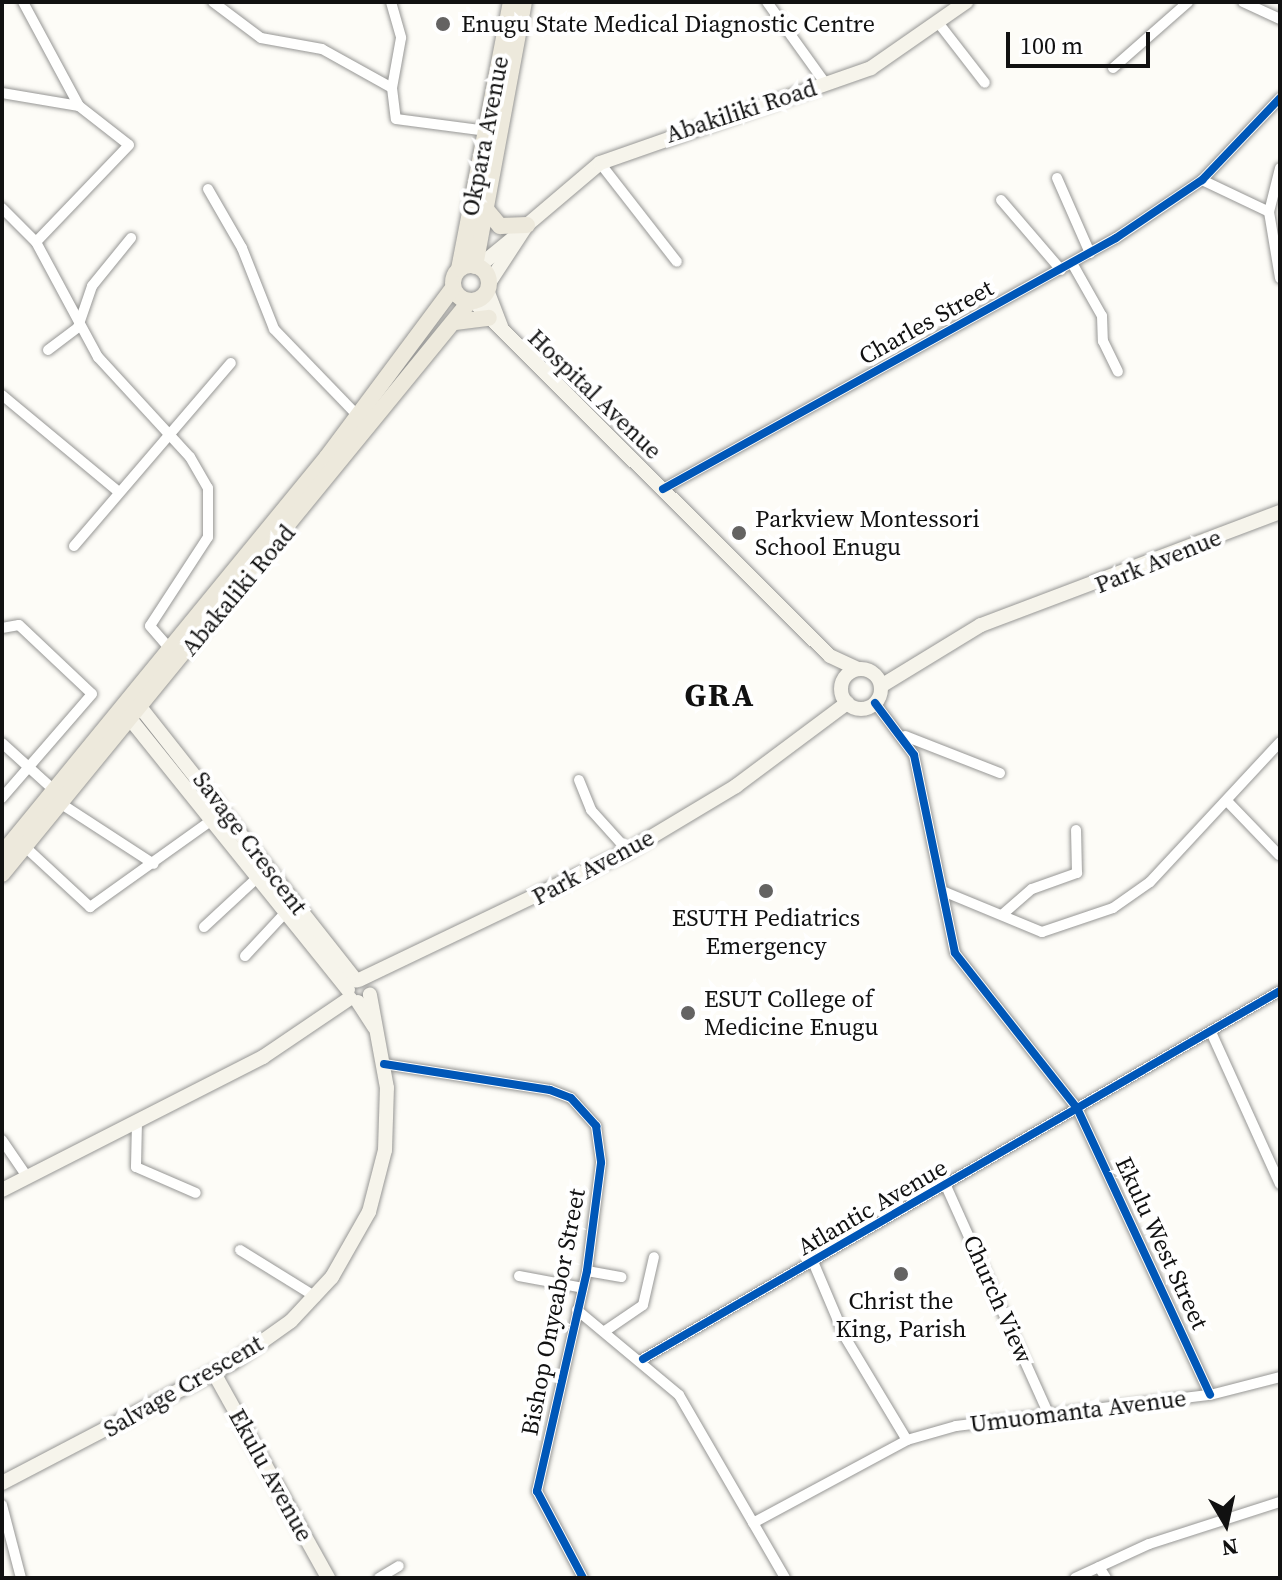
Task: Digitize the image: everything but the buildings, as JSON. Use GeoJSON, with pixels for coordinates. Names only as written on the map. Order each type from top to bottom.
{"type":"FeatureCollection","features":[{"type":"Feature","properties":{"kind":"main road","name":"Okpara Avenue"},"geometry":{"type":"LineString","coordinates":[[471,267],[484,207],[511,2]]}},
{"type":"Feature","properties":{"kind":"main road","name":"Okpara Avenue"},"geometry":{"type":"LineString","coordinates":[[471,267],[487,131],[524,2]]}},
{"type":"Feature","properties":{"kind":"main road","name":"Abakiliki Road"},"geometry":{"type":"LineString","coordinates":[[471,267],[525,227],[600,163],[889,59],[940,25],[966,2]]}},
{"type":"Feature","properties":{"kind":"main road"},"geometry":{"type":"LineString","coordinates":[[484,207],[504,228],[525,227]]}},
{"type":"Feature","properties":{"kind":"main road"},"geometry":{"type":"LineString","coordinates":[[488,287],[525,227]]}},
{"type":"Feature","properties":{"kind":"main road"},"geometry":{"type":"LineString","coordinates":[[471,267],[488,287],[502,331]]}},
{"type":"Feature","properties":{"kind":"main road","name":"Abakaliki Road"},"geometry":{"type":"LineString","coordinates":[[2,874],[22,844],[332,462],[359,417],[471,267]]}},
{"type":"Feature","properties":{"kind":"main road","name":"Abakaliki Road"},"geometry":{"type":"LineString","coordinates":[[132,708],[171,650],[471,301],[488,287]]}},
{"type":"Feature","properties":{"kind":"main road"},"geometry":{"type":"LineString","coordinates":[[453,288],[471,301]]}},
{"type":"Feature","properties":{"kind":"main road","name":"Hospital Avenue"},"geometry":{"type":"LineString","coordinates":[[471,301],[830,656]]}},
{"type":"Feature","properties":{"kind":"main road"},"geometry":{"type":"LineString","coordinates":[[455,322],[489,318]]}},
{"type":"Feature","properties":{"kind":"main road","name":"Park Avenue"},"geometry":{"type":"LineString","coordinates":[[878,680],[981,625],[1280,512]]}},
{"type":"Feature","properties":{"kind":"main road"},"geometry":{"type":"LineString","coordinates":[[830,656],[878,680],[875,703],[862,709],[847,703],[830,656]]}},
{"type":"Feature","properties":{"kind":"main road"},"geometry":{"type":"LineString","coordinates":[[812,726],[841,685],[858,669]]}},
{"type":"Feature","properties":{"kind":"main road"},"geometry":{"type":"LineString","coordinates":[[812,726],[847,703]]}},
{"type":"Feature","properties":{"kind":"main road","name":"Savage Crescent"},"geometry":{"type":"LineString","coordinates":[[132,708],[285,913],[321,945]]}},
{"type":"Feature","properties":{"kind":"main road","name":"Savage Crescent"},"geometry":{"type":"LineString","coordinates":[[132,708],[359,991]]}},
{"type":"Feature","properties":{"kind":"main road","name":"Park Avenue"},"geometry":{"type":"LineString","coordinates":[[359,991],[401,965],[628,851],[736,786],[812,726]]}},
{"type":"Feature","properties":{"kind":"main road","name":"Abakaliki Road"},"geometry":{"type":"LineString","coordinates":[[2,854],[22,844]]}},
{"type":"Feature","properties":{"kind":"main road"},"geometry":{"type":"LineString","coordinates":[[2,1190],[263,1057],[359,991]]}},
{"type":"Feature","properties":{"kind":"main road","name":"Salvage Crescent"},"geometry":{"type":"LineString","coordinates":[[2,1483],[214,1373],[316,1297],[349,1252],[377,1188],[387,1129],[384,1064],[377,1031],[359,991]]}},
{"type":"Feature","properties":{"kind":"main road","name":"Ekulu Avenue"},"geometry":{"type":"LineString","coordinates":[[214,1373],[328,1578]]}},
{"type":"Feature","properties":{"kind":"street"},"geometry":{"type":"LineString","coordinates":[[23,2],[79,106],[129,150],[36,242]]}},
{"type":"Feature","properties":{"kind":"street"},"geometry":{"type":"LineString","coordinates":[[213,2],[261,38],[322,49],[392,88]]}},
{"type":"Feature","properties":{"kind":"street"},"geometry":{"type":"LineString","coordinates":[[391,2],[401,38],[392,88],[396,119],[487,131]]}},
{"type":"Feature","properties":{"kind":"street"},"geometry":{"type":"LineString","coordinates":[[767,2],[826,84]]}},
{"type":"Feature","properties":{"kind":"street"},"geometry":{"type":"LineString","coordinates":[[1113,68],[1188,2]]}},
{"type":"Feature","properties":{"kind":"street"},"geometry":{"type":"LineString","coordinates":[[1243,2],[1280,19]]}},
{"type":"Feature","properties":{"kind":"street"},"geometry":{"type":"LineString","coordinates":[[940,25],[985,83]]}},
{"type":"Feature","properties":{"kind":"street"},"geometry":{"type":"LineString","coordinates":[[2,93],[79,106]]}},
{"type":"Feature","properties":{"kind":"street","name":"Charles Street"},"geometry":{"type":"LineString","coordinates":[[663,489],[1090,253],[1202,180],[1280,98]]}},
{"type":"Feature","properties":{"kind":"street"},"geometry":{"type":"LineString","coordinates":[[600,163],[677,262]]}},
{"type":"Feature","properties":{"kind":"street"},"geometry":{"type":"LineString","coordinates":[[1280,168],[1269,212],[1280,278]]}},
{"type":"Feature","properties":{"kind":"street"},"geometry":{"type":"LineString","coordinates":[[1057,178],[1090,253]]}},
{"type":"Feature","properties":{"kind":"street"},"geometry":{"type":"LineString","coordinates":[[1202,180],[1269,212]]}},
{"type":"Feature","properties":{"kind":"street"},"geometry":{"type":"LineString","coordinates":[[208,189],[242,248],[274,329],[359,417]]}},
{"type":"Feature","properties":{"kind":"street"},"geometry":{"type":"LineString","coordinates":[[1001,200],[1061,270]]}},
{"type":"Feature","properties":{"kind":"street"},"geometry":{"type":"LineString","coordinates":[[2,208],[36,242],[78,327],[205,479],[213,513],[208,537],[150,626],[171,650]]}},
{"type":"Feature","properties":{"kind":"street"},"geometry":{"type":"LineString","coordinates":[[48,350],[78,327],[92,286],[131,238]]}},
{"type":"Feature","properties":{"kind":"street"},"geometry":{"type":"LineString","coordinates":[[1072,263],[1102,316],[1103,341],[1118,372]]}},
{"type":"Feature","properties":{"kind":"street"},"geometry":{"type":"LineString","coordinates":[[74,546],[231,363]]}},
{"type":"Feature","properties":{"kind":"street"},"geometry":{"type":"LineString","coordinates":[[2,395],[119,492]]}},
{"type":"Feature","properties":{"kind":"street"},"geometry":{"type":"LineString","coordinates":[[2,798],[92,694],[19,625],[4,626]]}},
{"type":"Feature","properties":{"kind":"street"},"geometry":{"type":"LineString","coordinates":[[875,703],[905,736],[1000,773]]}},
{"type":"Feature","properties":{"kind":"street","name":"Ekulu West Street"},"geometry":{"type":"LineString","coordinates":[[905,736],[918,770],[928,848],[945,892],[955,953],[1077,1108],[1210,1395]]}},
{"type":"Feature","properties":{"kind":"street"},"geometry":{"type":"LineString","coordinates":[[945,892],[1042,932],[1123,903],[1227,801],[1280,742]]}},
{"type":"Feature","properties":{"kind":"street"},"geometry":{"type":"LineString","coordinates":[[2,743],[59,798],[154,864]]}},
{"type":"Feature","properties":{"kind":"street"},"geometry":{"type":"LineString","coordinates":[[579,780],[591,810],[628,851]]}},
{"type":"Feature","properties":{"kind":"street"},"geometry":{"type":"LineString","coordinates":[[1227,801],[1279,855]]}},
{"type":"Feature","properties":{"kind":"street"},"geometry":{"type":"LineString","coordinates":[[22,844],[90,907],[215,818]]}},
{"type":"Feature","properties":{"kind":"street"},"geometry":{"type":"LineString","coordinates":[[1003,914],[1032,889],[1077,873],[1076,830]]}},
{"type":"Feature","properties":{"kind":"street"},"geometry":{"type":"LineString","coordinates":[[204,927],[258,877]]}},
{"type":"Feature","properties":{"kind":"street"},"geometry":{"type":"LineString","coordinates":[[245,956],[285,913]]}},
{"type":"Feature","properties":{"kind":"street","name":"Atlantic Avenue"},"geometry":{"type":"LineString","coordinates":[[643,1359],[947,1188],[1077,1108],[1280,991]]}},
{"type":"Feature","properties":{"kind":"street"},"geometry":{"type":"LineString","coordinates":[[1211,1032],[1280,1184]]}},
{"type":"Feature","properties":{"kind":"street","name":"Bishop Onyeabor Street"},"geometry":{"type":"LineString","coordinates":[[384,1064],[550,1090],[587,1112],[601,1163],[587,1271],[537,1491],[583,1578]]}},
{"type":"Feature","properties":{"kind":"street"},"geometry":{"type":"LineString","coordinates":[[137,1122],[136,1167],[196,1193]]}},
{"type":"Feature","properties":{"kind":"street"},"geometry":{"type":"LineString","coordinates":[[2,1140],[28,1178]]}},
{"type":"Feature","properties":{"kind":"street","name":"Church View"},"geometry":{"type":"LineString","coordinates":[[947,1188],[1047,1410]]}},
{"type":"Feature","properties":{"kind":"street"},"geometry":{"type":"LineString","coordinates":[[240,1250],[316,1297]]}},
{"type":"Feature","properties":{"kind":"street"},"geometry":{"type":"LineString","coordinates":[[605,1331],[643,1305],[654,1257]]}},
{"type":"Feature","properties":{"kind":"street"},"geometry":{"type":"LineString","coordinates":[[814,1264],[845,1337],[907,1440]]}},
{"type":"Feature","properties":{"kind":"street"},"geometry":{"type":"LineString","coordinates":[[587,1271],[621,1277]]}},
{"type":"Feature","properties":{"kind":"street"},"geometry":{"type":"LineString","coordinates":[[519,1276],[583,1288]]}},
{"type":"Feature","properties":{"kind":"street"},"geometry":{"type":"LineString","coordinates":[[577,1310],[643,1359],[679,1395],[785,1578]]}},
{"type":"Feature","properties":{"kind":"street","name":"Umuomanta Avenue"},"geometry":{"type":"LineString","coordinates":[[753,1523],[907,1440],[1047,1410],[1210,1395],[1280,1377]]}},
{"type":"Feature","properties":{"kind":"street"},"geometry":{"type":"LineString","coordinates":[[1075,1578],[1280,1502]]}},
{"type":"Feature","properties":{"kind":"street"},"geometry":{"type":"LineString","coordinates":[[2,1505],[21,1578]]}},
{"type":"Feature","properties":{"kind":"street"},"geometry":{"type":"LineString","coordinates":[[379,1578],[399,1566]]}},
{"type":"Feature","properties":{"kind":"street"},"geometry":{"type":"LineString","coordinates":[[1099,1567],[1106,1578]]}},
{"type":"Feature","properties":{"kind":"cycle path"},"geometry":{"type":"LineString","coordinates":[[663,489],[1116,238],[1202,180],[1280,98]]}},
{"type":"Feature","properties":{"kind":"cycle path"},"geometry":{"type":"LineString","coordinates":[[875,703],[914,755],[955,953],[1077,1108],[1210,1395]]}},
{"type":"Feature","properties":{"kind":"cycle path"},"geometry":{"type":"LineString","coordinates":[[643,1359],[1280,991]]}},
{"type":"Feature","properties":{"kind":"cycle path"},"geometry":{"type":"LineString","coordinates":[[384,1064],[550,1090],[571,1098],[596,1126],[601,1163],[587,1271],[537,1491],[583,1578]]}},
{"type":"Feature","properties":{"kind":"place","name":"Enugu State Medical Diagnostic Centre"},"geometry":{"type":"Point","coordinates":[443,24]}},
{"type":"Feature","properties":{"kind":"place","name":"Parkview Montessori School Enugu"},"geometry":{"type":"Point","coordinates":[739,533]}},
{"type":"Feature","properties":{"kind":"place","name":"ESUTH Pediatrics Emergency"},"geometry":{"type":"Point","coordinates":[766,891]}},
{"type":"Feature","properties":{"kind":"place","name":"ESUT College of Medicine Enugu"},"geometry":{"type":"Point","coordinates":[688,1013]}},
{"type":"Feature","properties":{"kind":"place","name":"Christ the King, Parish"},"geometry":{"type":"Point","coordinates":[901,1274]}},
{"type":"Feature","properties":{"kind":"district","name":"GRA"},"geometry":{"type":"Point","coordinates":[720,695]}}]}
